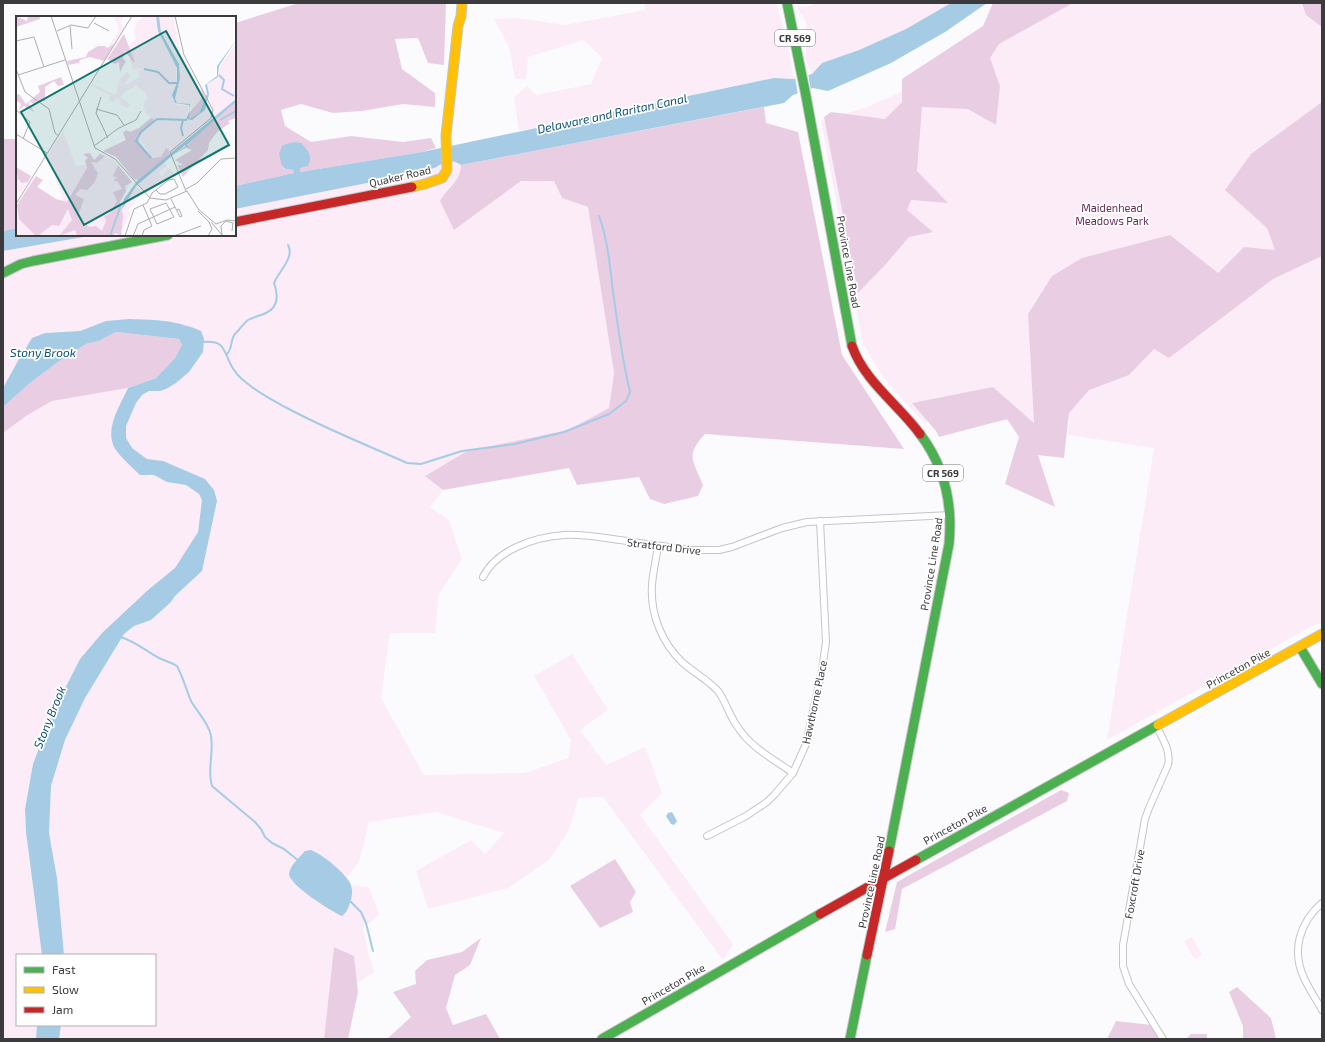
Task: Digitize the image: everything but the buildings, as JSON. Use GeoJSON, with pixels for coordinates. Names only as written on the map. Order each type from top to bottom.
{"type":"FeatureCollection","features":[{"type":"Feature","properties":{"kind":"main road","name":"Quaker Road"},"geometry":{"type":"LineString","coordinates":[[456,3],[458,26]]}},
{"type":"Feature","properties":{"kind":"main road","name":"Quaker Road"},"geometry":{"type":"LineString","coordinates":[[236,222],[425,184],[442,178],[445,175],[447,165],[447,120],[462,3]]}},
{"type":"Feature","properties":{"kind":"main road","name":"Province Line Road"},"geometry":{"type":"LineString","coordinates":[[787,3],[806,96],[852,346],[856,357],[868,376],[923,436],[931,447],[938,459],[947,486],[951,515],[949,544],[884,878],[850,1039]]}},
{"type":"Feature","properties":{"kind":"main road"},"geometry":{"type":"LineString","coordinates":[[3,273],[21,264],[33,261],[163,236]]}},
{"type":"Feature","properties":{"kind":"main road","name":"Princeton Pike"},"geometry":{"type":"LineString","coordinates":[[602,1039],[884,878],[1322,634]]}},
{"type":"Feature","properties":{"kind":"main road"},"geometry":{"type":"LineString","coordinates":[[1300,647],[1322,684]]}},
{"type":"Feature","properties":{"kind":"street","name":"Stratford Drive"},"geometry":{"type":"LineString","coordinates":[[483,576],[490,565],[503,555],[537,540],[552,536],[578,535],[692,550],[719,550],[745,543],[793,525],[820,521],[951,515]]}},
{"type":"Feature","properties":{"kind":"street","name":"Hawthorne Place"},"geometry":{"type":"LineString","coordinates":[[707,836],[746,816],[767,802],[793,773],[802,756],[810,733],[824,658],[826,626],[820,521]]}},
{"type":"Feature","properties":{"kind":"street"},"geometry":{"type":"LineString","coordinates":[[658,546],[652,583],[652,600],[657,623],[667,644],[683,662],[712,685],[719,693],[736,726],[750,743],[793,773]]}},
{"type":"Feature","properties":{"kind":"street","name":"Foxcroft Drive"},"geometry":{"type":"LineString","coordinates":[[1157,727],[1167,748],[1170,759],[1145,819],[1122,955],[1125,975],[1129,984],[1163,1039]]}},
{"type":"Feature","properties":{"kind":"street"},"geometry":{"type":"LineString","coordinates":[[1322,903],[1314,909],[1304,925],[1299,938],[1298,953],[1300,970],[1322,1010]]}},
{"type":"Feature","properties":{"kind":"green space"},"geometry":{"type":"Polygon","coordinates":[[[644,3],[776,3],[787,41],[793,79],[774,78],[519,131],[514,97],[527,86],[537,95],[591,84],[602,58],[584,40],[528,57],[526,79],[515,79],[509,47],[494,19],[517,18],[565,25],[645,10],[644,3]]]}},
{"type":"Feature","properties":{"kind":"green space"},"geometry":{"type":"Polygon","coordinates":[[[818,3],[951,3],[906,29],[859,50],[822,63],[812,74],[806,60],[806,22],[796,6],[806,7],[818,3]]]}},
{"type":"Feature","properties":{"kind":"green space","name":"Maidenhead Meadows Park"},"geometry":{"type":"Polygon","coordinates":[[[1039,3],[1322,3],[1322,623],[1314,625],[1107,740],[1154,448],[1068,435],[1070,420],[1034,420],[1034,424],[1030,420],[924,422],[889,384],[874,363],[862,339],[821,121],[867,107],[917,85],[1039,3]]]}},
{"type":"Feature","properties":{"kind":"green space"},"geometry":{"type":"Polygon","coordinates":[[[454,161],[461,165],[458,177],[445,192],[454,230],[521,181],[554,181],[562,198],[588,207],[614,373],[609,408],[568,430],[467,451],[426,475],[443,490],[430,507],[449,520],[462,559],[439,594],[435,633],[390,633],[381,698],[424,775],[525,773],[568,758],[571,740],[534,676],[572,654],[608,710],[580,730],[606,765],[645,747],[662,793],[640,815],[733,944],[723,960],[603,797],[578,798],[569,830],[549,860],[508,888],[428,909],[416,871],[471,840],[485,854],[504,833],[436,812],[369,822],[359,862],[347,877],[315,852],[292,867],[289,873],[291,879],[304,893],[334,913],[352,892],[351,885],[369,887],[379,915],[363,928],[374,972],[357,983],[353,956],[334,947],[324,1039],[59,1039],[61,1026],[156,1026],[156,954],[64,954],[57,878],[49,833],[51,786],[65,740],[85,698],[124,634],[134,626],[151,620],[202,571],[217,501],[163,461],[147,459],[132,448],[126,438],[126,426],[136,403],[142,395],[149,391],[160,391],[189,372],[203,351],[204,339],[106,321],[80,331],[45,333],[32,338],[3,388],[3,251],[89,236],[236,236],[236,209],[408,175],[434,168],[441,163],[454,161]]]}},
{"type":"Feature","properties":{"kind":"green space"},"geometry":{"type":"Polygon","coordinates":[[[128,388],[112,425],[149,476],[154,475],[167,482],[186,485],[199,494],[202,500],[198,532],[175,568],[148,590],[102,633],[80,659],[51,716],[33,764],[25,809],[26,832],[42,954],[16,954],[16,1026],[37,1026],[36,1039],[3,1039],[3,433],[26,416],[52,401],[128,388]]]}},
{"type":"Feature","properties":{"kind":"green space"},"geometry":{"type":"Polygon","coordinates":[[[1192,937],[1202,955],[1194,959],[1184,941],[1192,937]]]}},
{"type":"Feature","properties":{"kind":"shaded area"},"geometry":{"type":"Polygon","coordinates":[[[299,3],[446,3],[444,65],[428,63],[418,38],[395,39],[402,69],[435,93],[435,107],[403,104],[362,111],[333,113],[301,104],[281,110],[285,126],[311,142],[351,136],[403,142],[431,138],[436,148],[422,152],[300,172],[300,168],[282,166],[284,169],[293,170],[294,173],[236,186],[236,23],[299,3]]]}},
{"type":"Feature","properties":{"kind":"shaded area"},"geometry":{"type":"Polygon","coordinates":[[[993,3],[1073,3],[999,44],[990,58],[1000,86],[996,125],[968,109],[922,107],[917,171],[948,203],[911,200],[907,210],[933,232],[909,237],[858,293],[824,117],[831,112],[885,119],[902,102],[902,79],[983,26],[993,3]]]}},
{"type":"Feature","properties":{"kind":"shaded area"},"geometry":{"type":"Polygon","coordinates":[[[1302,3],[1322,3],[1322,27],[1306,15],[1302,3]]]}},
{"type":"Feature","properties":{"kind":"shaded area"},"geometry":{"type":"Polygon","coordinates":[[[1322,102],[1322,256],[1273,279],[1169,358],[1154,349],[1129,375],[1089,390],[1069,413],[1064,458],[1038,455],[1055,507],[1005,484],[1019,437],[1007,419],[939,437],[936,431],[912,403],[993,387],[1034,423],[1028,314],[1052,276],[1082,258],[1170,235],[1218,273],[1244,247],[1275,250],[1267,228],[1225,190],[1251,154],[1322,102]]]}},
{"type":"Feature","properties":{"kind":"shaded area"},"geometry":{"type":"Polygon","coordinates":[[[764,107],[766,123],[798,132],[842,355],[904,449],[705,434],[695,447],[693,453],[694,464],[703,485],[698,496],[664,504],[650,499],[639,477],[577,485],[569,468],[443,490],[425,476],[467,451],[568,430],[609,408],[614,373],[588,207],[562,198],[554,181],[521,181],[454,230],[440,201],[456,180],[461,165],[764,107]]]}},
{"type":"Feature","properties":{"kind":"shaded area"},"geometry":{"type":"Polygon","coordinates":[[[3,139],[16,139],[16,228],[3,231],[3,139]]]}},
{"type":"Feature","properties":{"kind":"shaded area"},"geometry":{"type":"Polygon","coordinates":[[[116,332],[179,339],[182,345],[175,358],[156,378],[128,388],[52,401],[26,416],[3,433],[3,407],[30,383],[58,362],[86,344],[99,341],[116,332]]]}},
{"type":"Feature","properties":{"kind":"shaded area"},"geometry":{"type":"Polygon","coordinates":[[[1061,790],[1069,793],[1067,801],[902,889],[895,929],[885,932],[897,882],[1061,790]]]}},
{"type":"Feature","properties":{"kind":"shaded area"},"geometry":{"type":"Polygon","coordinates":[[[615,859],[636,892],[630,902],[633,912],[600,928],[570,886],[615,859]]]}},
{"type":"Feature","properties":{"kind":"shaded area"},"geometry":{"type":"Polygon","coordinates":[[[481,938],[470,965],[455,975],[446,1008],[453,1025],[486,1014],[500,1039],[387,1039],[411,1017],[393,992],[416,984],[415,971],[427,960],[462,952],[481,938]]]}},
{"type":"Feature","properties":{"kind":"shaded area"},"geometry":{"type":"Polygon","coordinates":[[[334,947],[354,956],[358,992],[348,1039],[324,1039],[334,947]]]}},
{"type":"Feature","properties":{"kind":"shaded area"},"geometry":{"type":"Polygon","coordinates":[[[1237,987],[1271,1018],[1276,1039],[1243,1039],[1243,1026],[1229,992],[1237,987]]]}},
{"type":"Feature","properties":{"kind":"shaded area"},"geometry":{"type":"Polygon","coordinates":[[[1116,1021],[1152,1025],[1161,1039],[1107,1039],[1116,1021]]]}},
{"type":"Feature","properties":{"kind":"shaded area"},"geometry":{"type":"Polygon","coordinates":[[[1191,1034],[1207,1034],[1207,1039],[1186,1039],[1191,1034]]]}},
{"type":"Feature","properties":{"kind":"water","name":"Delaware and Raritan Canal"},"geometry":{"type":"Polygon","coordinates":[[[951,3],[987,3],[945,32],[891,63],[828,91],[813,88],[793,95],[784,103],[461,165],[450,161],[421,172],[236,209],[236,186],[294,173],[293,170],[285,169],[282,166],[279,154],[282,146],[289,143],[301,143],[309,153],[310,159],[308,166],[300,168],[300,172],[422,152],[774,78],[793,79],[812,74],[822,63],[859,50],[906,29],[951,3]]]}},
{"type":"Feature","properties":{"kind":"water"},"geometry":{"type":"Polygon","coordinates":[[[16,228],[16,236],[89,236],[3,251],[3,231],[16,228]]]}},
{"type":"Feature","properties":{"kind":"water","name":"Stony Brook"},"geometry":{"type":"Polygon","coordinates":[[[129,319],[157,320],[192,327],[201,331],[204,339],[203,352],[189,372],[166,389],[160,391],[149,391],[142,395],[136,403],[126,426],[126,438],[132,448],[147,459],[163,461],[205,479],[214,490],[217,501],[202,571],[151,620],[134,626],[124,634],[85,698],[65,740],[51,786],[49,833],[57,878],[64,954],[42,954],[26,832],[25,809],[33,764],[51,716],[80,659],[102,633],[148,590],[175,568],[198,532],[202,500],[199,494],[186,485],[167,482],[154,475],[140,475],[126,462],[114,447],[111,432],[112,424],[128,388],[156,378],[175,358],[182,345],[179,339],[116,332],[99,341],[86,344],[58,362],[30,383],[3,407],[3,388],[32,338],[45,333],[80,331],[106,321],[129,319]]]}},
{"type":"Feature","properties":{"kind":"water"},"geometry":{"type":"Polygon","coordinates":[[[672,812],[677,821],[674,825],[671,824],[666,816],[668,813],[672,812]]]}},
{"type":"Feature","properties":{"kind":"water"},"geometry":{"type":"Polygon","coordinates":[[[311,850],[334,865],[345,875],[351,885],[351,901],[347,911],[342,916],[312,898],[291,879],[289,874],[293,864],[305,851],[311,850]]]}},
{"type":"Feature","properties":{"kind":"water"},"geometry":{"type":"Polygon","coordinates":[[[37,1026],[61,1026],[59,1039],[36,1039],[37,1026]]]}},
{"type":"Feature","properties":{"kind":"pier"},"geometry":{"type":"Polygon","coordinates":[[[808,73],[811,91],[798,95],[795,77],[808,73]]]}},
{"type":"Feature","properties":{"kind":"waterway"},"geometry":{"type":"LineString","coordinates":[[203,342],[215,342],[221,346],[238,375],[253,388],[267,397],[317,423],[407,463],[421,464],[462,451],[515,444],[564,432],[609,414],[626,401],[630,392],[620,342],[607,244],[599,216]]}},
{"type":"Feature","properties":{"kind":"waterway"},"geometry":{"type":"LineString","coordinates":[[227,354],[229,352],[233,336],[245,323],[250,319],[264,314],[275,304],[277,296],[274,283],[288,259],[290,250],[288,245]]}},
{"type":"Feature","properties":{"kind":"waterway"},"geometry":{"type":"LineString","coordinates":[[120,637],[131,641],[159,658],[177,666],[191,701],[210,731],[212,742],[210,774],[212,786],[255,822],[265,837],[299,861]]}},
{"type":"Feature","properties":{"kind":"waterway"},"geometry":{"type":"LineString","coordinates":[[350,901],[361,912],[366,923],[373,951]]}},
{"type":"Feature","properties":{"kind":"traffic: fast"},"geometry":{"type":"LineString","coordinates":[[787,3],[806,96],[852,346]]}},
{"type":"Feature","properties":{"kind":"traffic: fast"},"geometry":{"type":"LineString","coordinates":[[3,273],[21,264],[33,261],[163,236]]}},
{"type":"Feature","properties":{"kind":"traffic: fast"},"geometry":{"type":"LineString","coordinates":[[889,851],[949,544],[950,514],[945,486],[936,459],[920,434]]}},
{"type":"Feature","properties":{"kind":"traffic: fast"},"geometry":{"type":"LineString","coordinates":[[1300,647],[1322,684]]}},
{"type":"Feature","properties":{"kind":"traffic: fast"},"geometry":{"type":"LineString","coordinates":[[916,860],[1158,725]]}},
{"type":"Feature","properties":{"kind":"traffic: fast"},"geometry":{"type":"LineString","coordinates":[[602,1039],[820,914]]}},
{"type":"Feature","properties":{"kind":"traffic: fast"},"geometry":{"type":"LineString","coordinates":[[850,1039],[867,955]]}},
{"type":"Feature","properties":{"kind":"traffic: slow"},"geometry":{"type":"LineString","coordinates":[[412,187],[442,178],[447,170],[446,135],[458,26],[461,16],[462,3]]}},
{"type":"Feature","properties":{"kind":"traffic: slow"},"geometry":{"type":"LineString","coordinates":[[1158,725],[1322,634]]}},
{"type":"Feature","properties":{"kind":"traffic: jam"},"geometry":{"type":"LineString","coordinates":[[236,222],[412,187]]}},
{"type":"Feature","properties":{"kind":"traffic: jam"},"geometry":{"type":"LineString","coordinates":[[852,346],[858,359],[873,382],[920,434]]}},
{"type":"Feature","properties":{"kind":"traffic: jam"},"geometry":{"type":"LineString","coordinates":[[867,955],[889,851]]}},
{"type":"Feature","properties":{"kind":"traffic: jam"},"geometry":{"type":"LineString","coordinates":[[820,914],[916,860]]}}]}
